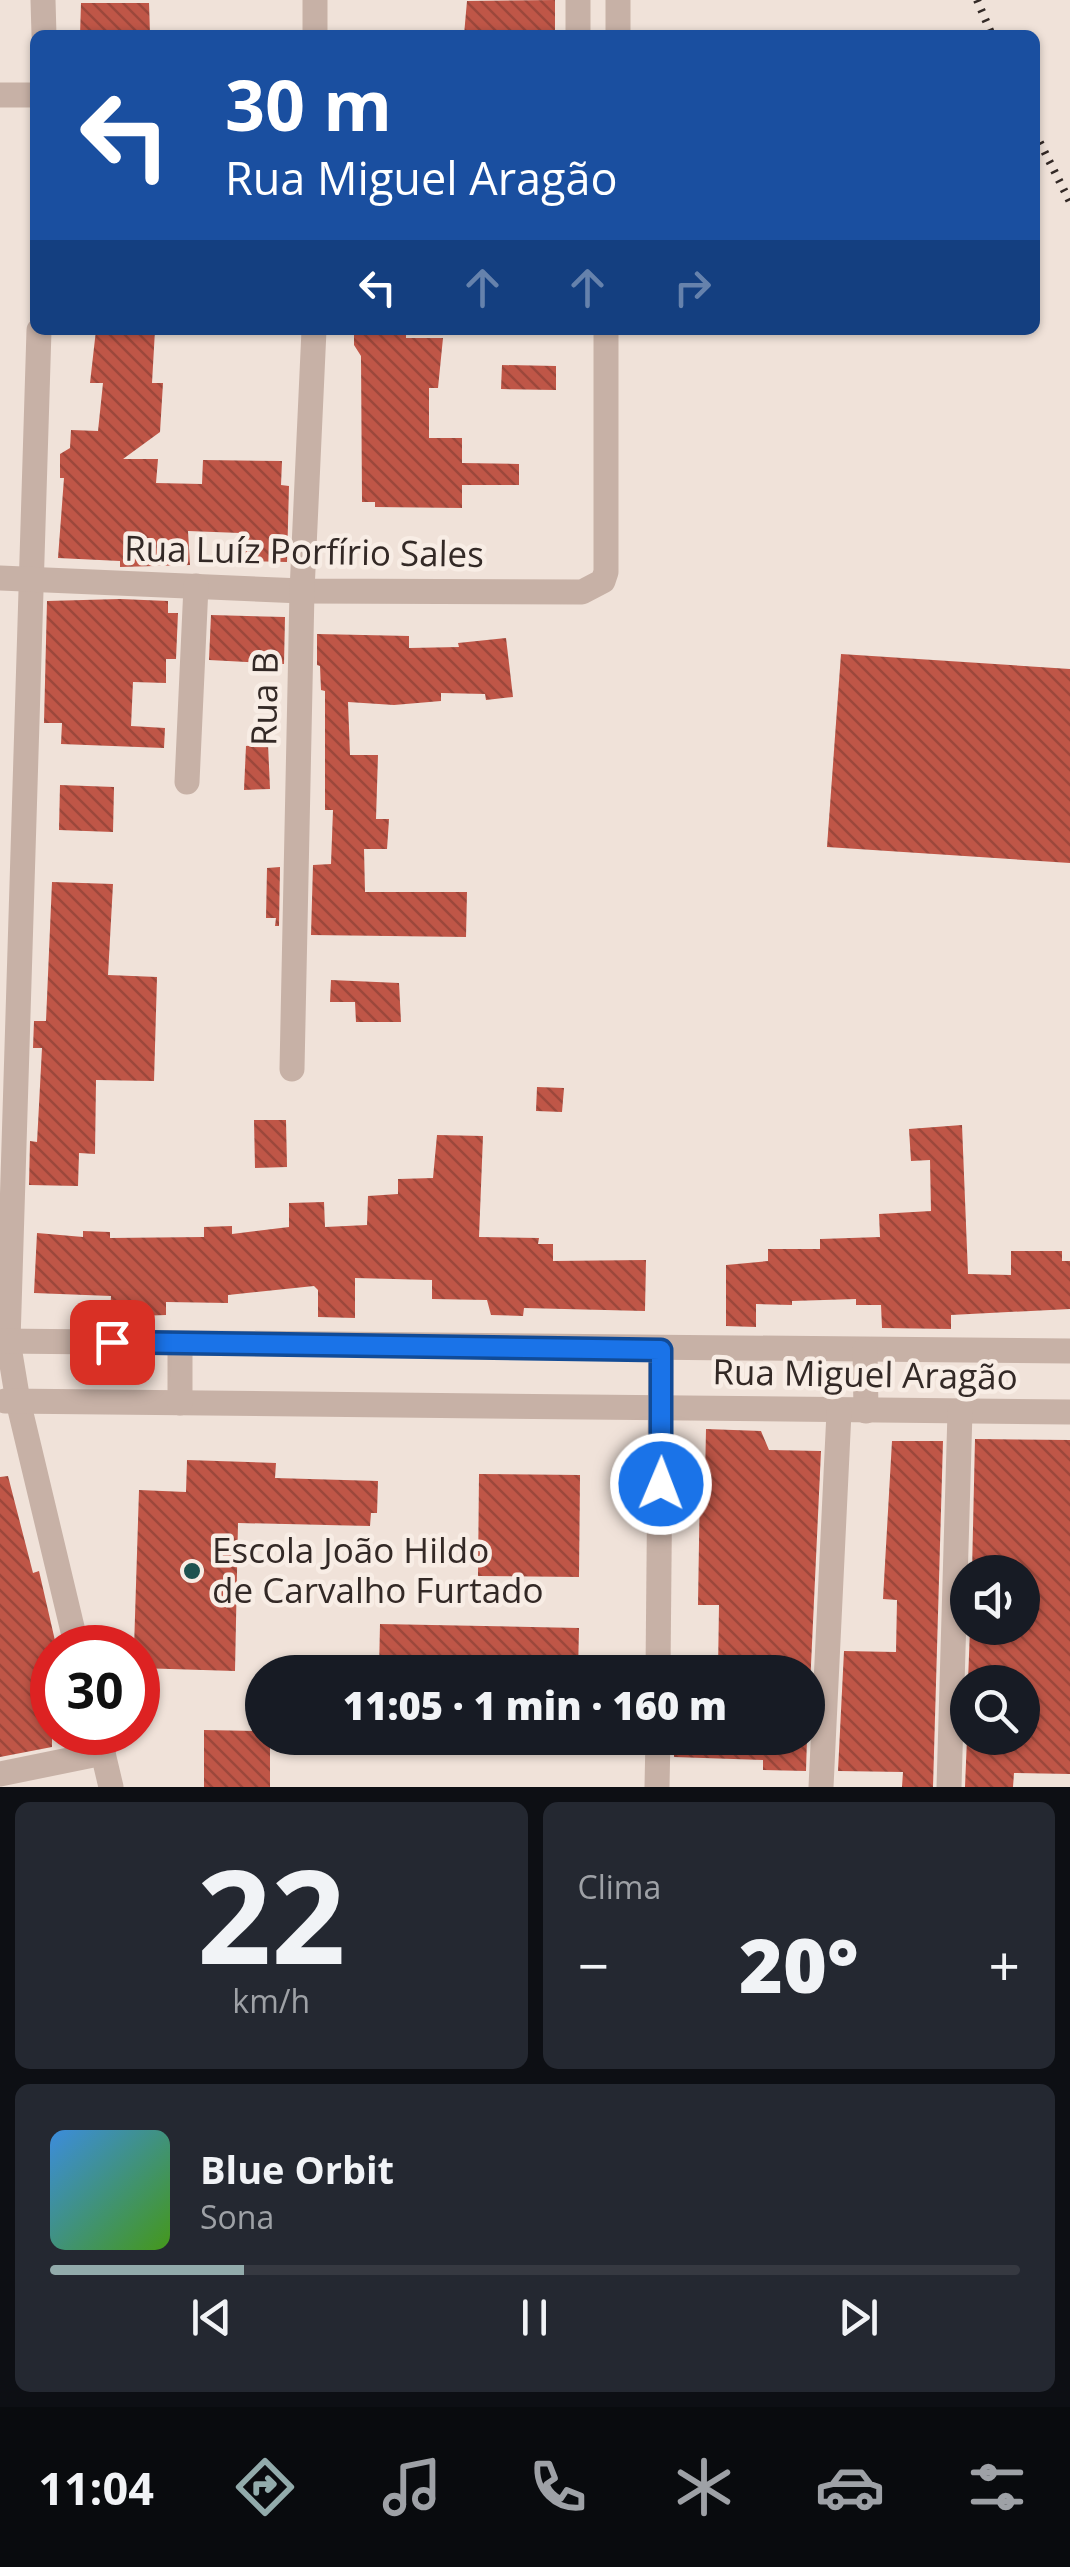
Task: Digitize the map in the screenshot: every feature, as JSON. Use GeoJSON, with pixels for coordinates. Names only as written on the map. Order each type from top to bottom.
{"type":"FeatureCollection","features":[{"type":"Feature","properties":{"kind":"street"},"geometry":{"type":"LineString","coordinates":[[43,0],[44,30]]}},
{"type":"Feature","properties":{"kind":"street"},"geometry":{"type":"LineString","coordinates":[[315,0],[315,30]]}},
{"type":"Feature","properties":{"kind":"street"},"geometry":{"type":"LineString","coordinates":[[578,0],[578,30]]}},
{"type":"Feature","properties":{"kind":"street"},"geometry":{"type":"LineString","coordinates":[[618,0],[618,30]]}},
{"type":"Feature","properties":{"kind":"street"},"geometry":{"type":"LineString","coordinates":[[0,95],[30,96]]}},
{"type":"Feature","properties":{"kind":"street"},"geometry":{"type":"LineString","coordinates":[[39,335],[33,578],[7,1085],[4,1341],[9,1401],[71,1625]]}},
{"type":"Feature","properties":{"kind":"street","name":"Rua B"},"geometry":{"type":"LineString","coordinates":[[292,1069],[302,591],[314,335]]}},
{"type":"Feature","properties":{"kind":"street","name":"Rua Luíz Porfírio Sales"},"geometry":{"type":"LineString","coordinates":[[0,578],[302,591],[582,592],[602,582],[606,572],[606,335]]}},
{"type":"Feature","properties":{"kind":"street"},"geometry":{"type":"LineString","coordinates":[[187,782],[196,586]]}},
{"type":"Feature","properties":{"kind":"street","name":"Rua Miguel Aragão"},"geometry":{"type":"LineString","coordinates":[[4,1341],[1070,1351]]}},
{"type":"Feature","properties":{"kind":"street"},"geometry":{"type":"LineString","coordinates":[[180,1344],[180,1403]]}},
{"type":"Feature","properties":{"kind":"street"},"geometry":{"type":"LineString","coordinates":[[658,1655],[661,1350]]}},
{"type":"Feature","properties":{"kind":"street"},"geometry":{"type":"LineString","coordinates":[[865,1350],[866,1412]]}},
{"type":"Feature","properties":{"kind":"street","name":"Rua Miguel Aragão"},"geometry":{"type":"LineString","coordinates":[[9,1401],[1070,1412]]}},
{"type":"Feature","properties":{"kind":"street"},"geometry":{"type":"LineString","coordinates":[[821,1787],[839,1412]]}},
{"type":"Feature","properties":{"kind":"street"},"geometry":{"type":"LineString","coordinates":[[949,1787],[960,1412]]}},
{"type":"Feature","properties":{"kind":"street"},"geometry":{"type":"LineString","coordinates":[[0,1774],[61,1755]]}},
{"type":"Feature","properties":{"kind":"street"},"geometry":{"type":"LineString","coordinates":[[103,1755],[111,1787]]}},
{"type":"Feature","properties":{"kind":"street"},"geometry":{"type":"LineString","coordinates":[[657,1787],[658,1755]]}},
{"type":"Feature","properties":{"kind":"building"},"geometry":{"type":"Polygon","coordinates":[[[555,0],[555,30],[464,30],[467,1],[555,0]]]}},
{"type":"Feature","properties":{"kind":"building"},"geometry":{"type":"Polygon","coordinates":[[[81,3],[149,3],[150,30],[80,30],[81,3]]]}},
{"type":"Feature","properties":{"kind":"building"},"geometry":{"type":"Polygon","coordinates":[[[95,335],[155,335],[152,383],[163,383],[160,432],[123,459],[158,459],[156,483],[202,484],[203,460],[282,461],[281,485],[289,486],[287,562],[239,561],[240,533],[188,531],[190,565],[120,567],[120,561],[58,558],[64,478],[60,478],[60,454],[70,448],[71,430],[98,431],[103,383],[90,383],[95,335]]]}},
{"type":"Feature","properties":{"kind":"building"},"geometry":{"type":"Polygon","coordinates":[[[354,335],[443,338],[438,388],[429,388],[429,438],[462,438],[462,463],[519,464],[519,485],[462,485],[462,508],[375,507],[375,502],[362,502],[361,356],[354,345],[354,335]]]}},
{"type":"Feature","properties":{"kind":"building"},"geometry":{"type":"Polygon","coordinates":[[[502,365],[556,366],[556,390],[501,389],[502,365]]]}},
{"type":"Feature","properties":{"kind":"building"},"geometry":{"type":"Polygon","coordinates":[[[47,601],[168,601],[168,613],[178,613],[176,659],[166,659],[166,683],[133,682],[131,726],[165,728],[164,748],[61,744],[62,723],[44,723],[47,601]]]}},
{"type":"Feature","properties":{"kind":"building"},"geometry":{"type":"Polygon","coordinates":[[[211,615],[285,617],[284,664],[209,660],[211,615]]]}},
{"type":"Feature","properties":{"kind":"building"},"geometry":{"type":"Polygon","coordinates":[[[317,634],[409,636],[409,648],[459,647],[458,643],[506,638],[513,697],[486,700],[485,694],[441,693],[441,701],[394,705],[348,702],[350,755],[378,755],[376,819],[389,819],[387,849],[364,849],[365,892],[467,892],[466,937],[311,935],[313,865],[331,864],[333,810],[325,810],[325,691],[321,690],[317,665],[317,634]]]}},
{"type":"Feature","properties":{"kind":"building"},"geometry":{"type":"Polygon","coordinates":[[[841,654],[1070,669],[1070,863],[827,847],[841,654]]]}},
{"type":"Feature","properties":{"kind":"building"},"geometry":{"type":"Polygon","coordinates":[[[268,744],[270,789],[244,790],[246,746],[268,744]]]}},
{"type":"Feature","properties":{"kind":"building"},"geometry":{"type":"Polygon","coordinates":[[[60,785],[114,787],[113,832],[59,830],[60,785]]]}},
{"type":"Feature","properties":{"kind":"building"},"geometry":{"type":"Polygon","coordinates":[[[280,867],[279,926],[275,926],[276,918],[266,918],[267,868],[280,867]]]}},
{"type":"Feature","properties":{"kind":"building"},"geometry":{"type":"Polygon","coordinates":[[[52,882],[113,884],[108,975],[157,977],[154,1081],[96,1080],[95,1154],[79,1153],[78,1186],[29,1185],[30,1141],[37,1142],[42,1048],[33,1048],[34,1021],[46,1021],[52,882]]]}},
{"type":"Feature","properties":{"kind":"building"},"geometry":{"type":"Polygon","coordinates":[[[331,980],[399,983],[401,1022],[356,1022],[355,1002],[330,1002],[331,980]]]}},
{"type":"Feature","properties":{"kind":"building"},"geometry":{"type":"Polygon","coordinates":[[[537,1087],[564,1088],[562,1112],[536,1111],[537,1087]]]}},
{"type":"Feature","properties":{"kind":"building"},"geometry":{"type":"Polygon","coordinates":[[[254,1120],[286,1120],[287,1167],[255,1168],[254,1120]]]}},
{"type":"Feature","properties":{"kind":"building"},"geometry":{"type":"Polygon","coordinates":[[[962,1125],[968,1274],[1011,1275],[1011,1251],[1062,1251],[1062,1261],[1070,1261],[1070,1309],[951,1315],[951,1329],[882,1328],[881,1305],[856,1305],[856,1299],[792,1301],[792,1305],[756,1304],[756,1327],[726,1326],[726,1265],[768,1261],[768,1249],[820,1249],[820,1239],[880,1237],[879,1214],[931,1211],[930,1160],[911,1161],[909,1129],[962,1125]]]}},
{"type":"Feature","properties":{"kind":"building"},"geometry":{"type":"Polygon","coordinates":[[[437,1135],[483,1136],[479,1237],[539,1238],[538,1244],[553,1244],[553,1261],[646,1260],[645,1311],[524,1308],[523,1316],[491,1315],[487,1300],[432,1299],[432,1280],[355,1278],[355,1318],[318,1317],[318,1290],[314,1286],[228,1295],[228,1303],[166,1302],[166,1315],[138,1316],[110,1316],[111,1296],[34,1293],[37,1233],[83,1237],[83,1231],[110,1232],[110,1238],[204,1237],[204,1227],[232,1226],[232,1234],[289,1227],[289,1203],[324,1202],[325,1227],[367,1225],[368,1196],[398,1194],[398,1179],[433,1178],[437,1135]]]}},
{"type":"Feature","properties":{"kind":"building"},"geometry":{"type":"Polygon","coordinates":[[[706,1429],[761,1431],[769,1450],[821,1451],[811,1655],[718,1655],[719,1605],[698,1605],[700,1481],[705,1480],[706,1429]]]}},
{"type":"Feature","properties":{"kind":"building"},"geometry":{"type":"Polygon","coordinates":[[[975,1439],[1070,1440],[1070,1774],[1014,1773],[1013,1787],[965,1787],[966,1755],[1040,1755],[1040,1665],[969,1665],[969,1645],[1040,1645],[1040,1555],[972,1555],[975,1439]]]}},
{"type":"Feature","properties":{"kind":"building"},"geometry":{"type":"Polygon","coordinates":[[[892,1441],[943,1441],[933,1787],[902,1787],[903,1772],[838,1771],[844,1651],[896,1652],[897,1600],[883,1599],[892,1441]]]}},
{"type":"Feature","properties":{"kind":"building"},"geometry":{"type":"Polygon","coordinates":[[[187,1460],[276,1463],[275,1478],[378,1481],[377,1513],[371,1513],[370,1526],[238,1523],[235,1671],[160,1669],[160,1625],[135,1625],[139,1490],[186,1492],[187,1460]]]}},
{"type":"Feature","properties":{"kind":"building"},"geometry":{"type":"Polygon","coordinates":[[[479,1474],[580,1475],[579,1577],[478,1576],[479,1474]]]}},
{"type":"Feature","properties":{"kind":"building"},"geometry":{"type":"Polygon","coordinates":[[[8,1476],[33,1573],[39,1571],[51,1625],[30,1625],[30,1751],[0,1757],[0,1477],[8,1476]]]}},
{"type":"Feature","properties":{"kind":"building"},"geometry":{"type":"Polygon","coordinates":[[[380,1624],[579,1628],[578,1655],[379,1655],[380,1624]]]}},
{"type":"Feature","properties":{"kind":"building"},"geometry":{"type":"Polygon","coordinates":[[[204,1730],[245,1731],[245,1755],[270,1755],[270,1787],[204,1787],[204,1730]]]}},
{"type":"Feature","properties":{"kind":"building"},"geometry":{"type":"Polygon","coordinates":[[[806,1755],[806,1771],[763,1770],[763,1760],[674,1757],[806,1755]]]}},
{"type":"Feature","properties":{"kind":"railway"},"geometry":{"type":"LineString","coordinates":[[977,0],[990,30]]}},
{"type":"Feature","properties":{"kind":"railway"},"geometry":{"type":"LineString","coordinates":[[1040,143],[1070,202]]}},
{"type":"Feature","properties":{"kind":"place","name":"Escola João Hildo de Carvalho Furtado"},"geometry":{"type":"Point","coordinates":[192,1571]}},
{"type":"Feature","properties":{"kind":"route"},"geometry":{"type":"LineString","coordinates":[[112,1342],[661,1350],[661,1484]]}}]}
